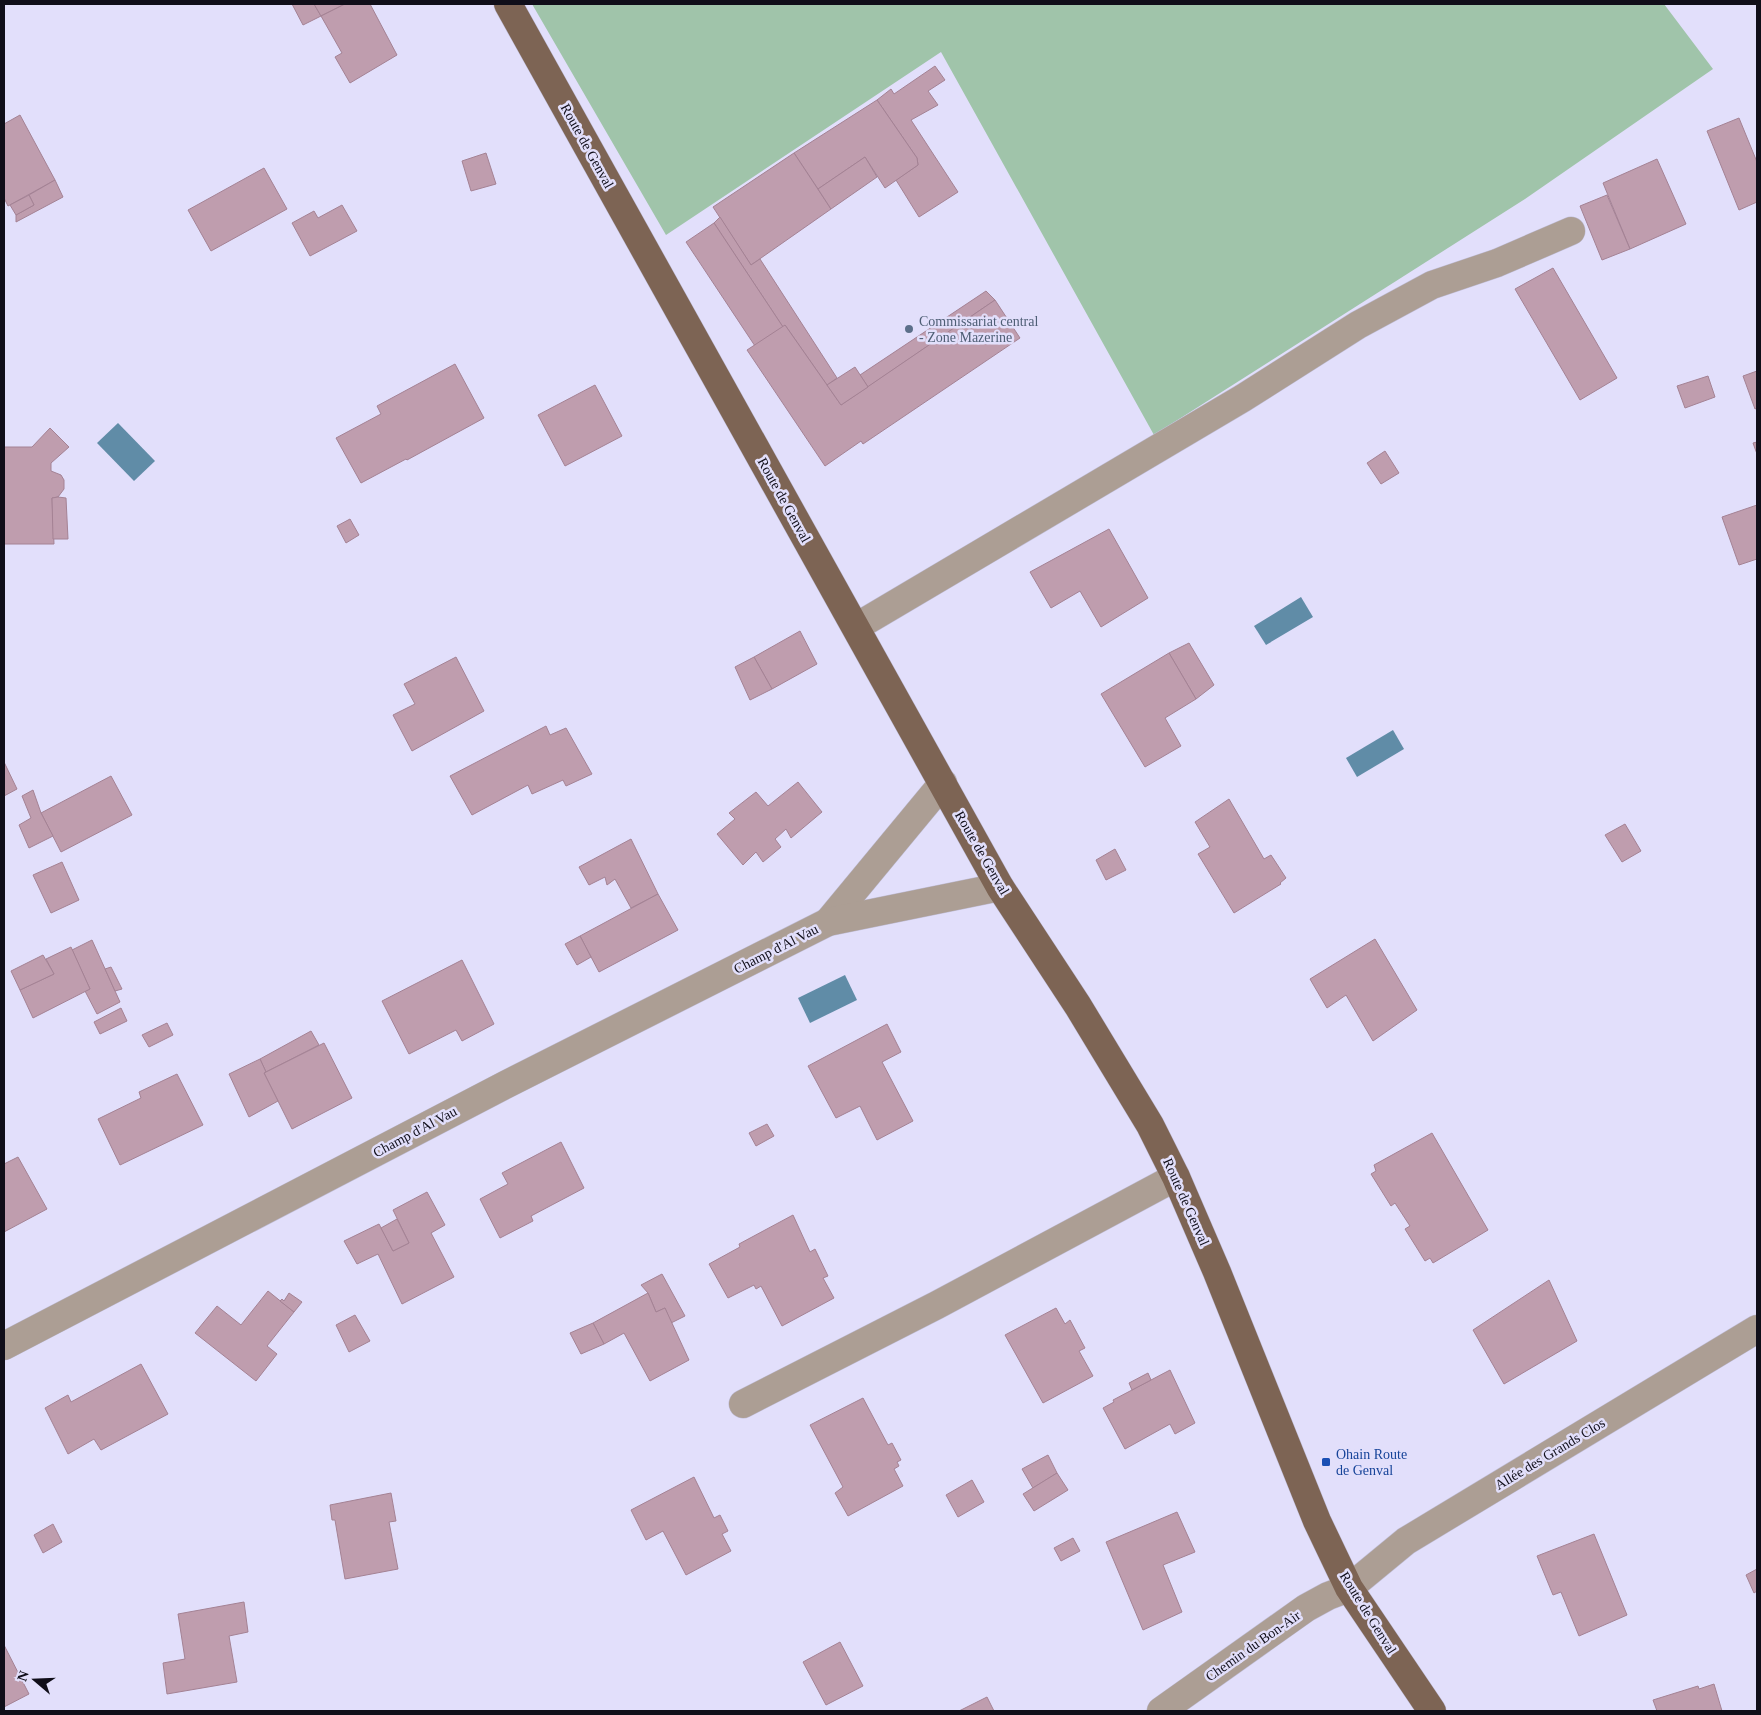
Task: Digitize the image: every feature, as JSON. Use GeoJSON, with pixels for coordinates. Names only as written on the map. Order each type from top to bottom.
{"type":"FeatureCollection","features":[{"type":"Feature","properties":{"kind":"main road","name":"Route de Genval"},"geometry":{"type":"LineString","coordinates":[[508,4],[1000,887],[1078,1006],[1150,1125],[1176,1177],[1217,1272],[1317,1522],[1349,1588],[1432,1711]]}},
{"type":"Feature","properties":{"kind":"street"},"geometry":{"type":"LineString","coordinates":[[856,627],[1243,398],[1358,325],[1432,285],[1496,264],[1571,231]]}},
{"type":"Feature","properties":{"kind":"street","name":"Champ d'Al Vau"},"geometry":{"type":"LineString","coordinates":[[828,922],[943,783]]}},
{"type":"Feature","properties":{"kind":"street","name":"Champ d'Al Vau"},"geometry":{"type":"LineString","coordinates":[[4,1346],[507,1084],[828,922],[1000,887]]}},
{"type":"Feature","properties":{"kind":"street"},"geometry":{"type":"LineString","coordinates":[[743,1404],[936,1305],[1176,1177]]}},
{"type":"Feature","properties":{"kind":"street","name":"Allée des Grands Clos"},"geometry":{"type":"LineString","coordinates":[[1349,1588],[1406,1541],[1757,1329]]}},
{"type":"Feature","properties":{"kind":"street","name":"Chemin du Bon-Air"},"geometry":{"type":"LineString","coordinates":[[1161,1711],[1306,1608],[1328,1596],[1349,1588]]}},
{"type":"Feature","properties":{"kind":"green space"},"geometry":{"type":"Polygon","coordinates":[[[532,4],[1664,4],[1713,69],[1525,199],[1154,435],[941,52],[666,235],[532,4]]]}},
{"type":"Feature","properties":{"kind":"water"},"geometry":{"type":"Polygon","coordinates":[[[118,423],[155,461],[134,481],[97,443],[118,423]]]}},
{"type":"Feature","properties":{"kind":"water"},"geometry":{"type":"Polygon","coordinates":[[[1301,597],[1313,617],[1266,645],[1254,626],[1301,597]]]}},
{"type":"Feature","properties":{"kind":"water"},"geometry":{"type":"Polygon","coordinates":[[[1393,730],[1404,749],[1357,777],[1346,758],[1393,730]]]}},
{"type":"Feature","properties":{"kind":"water"},"geometry":{"type":"Polygon","coordinates":[[[845,975],[857,1000],[810,1023],[798,998],[845,975]]]}},
{"type":"Feature","properties":{"kind":"building"},"geometry":{"type":"Polygon","coordinates":[[[292,4],[314,4],[321,16],[303,25],[292,4]]]}},
{"type":"Feature","properties":{"kind":"building"},"geometry":{"type":"Polygon","coordinates":[[[314,4],[345,4],[321,16],[314,4]]]}},
{"type":"Feature","properties":{"kind":"building"},"geometry":{"type":"Polygon","coordinates":[[[345,4],[370,4],[397,55],[350,83],[335,57],[342,53],[321,16],[345,4]]]}},
{"type":"Feature","properties":{"kind":"building"},"geometry":{"type":"Polygon","coordinates":[[[935,66],[945,80],[928,91],[938,105],[911,120],[958,192],[919,217],[896,180],[918,165],[917,158],[877,100],[891,89],[894,94],[935,66]]]}},
{"type":"Feature","properties":{"kind":"building"},"geometry":{"type":"Polygon","coordinates":[[[877,100],[917,158],[918,165],[885,188],[865,157],[818,189],[794,153],[877,100]]]}},
{"type":"Feature","properties":{"kind":"building"},"geometry":{"type":"Polygon","coordinates":[[[20,115],[55,180],[8,206],[4,198],[4,124],[20,115]]]}},
{"type":"Feature","properties":{"kind":"building"},"geometry":{"type":"Polygon","coordinates":[[[1739,118],[1757,162],[1757,202],[1739,210],[1707,131],[1739,118]]]}},
{"type":"Feature","properties":{"kind":"building"},"geometry":{"type":"Polygon","coordinates":[[[486,153],[496,184],[471,191],[462,161],[486,153]]]}},
{"type":"Feature","properties":{"kind":"building"},"geometry":{"type":"Polygon","coordinates":[[[794,153],[831,209],[751,265],[713,207],[794,153]]]}},
{"type":"Feature","properties":{"kind":"building"},"geometry":{"type":"Polygon","coordinates":[[[865,157],[877,177],[831,209],[818,189],[865,157]]]}},
{"type":"Feature","properties":{"kind":"building"},"geometry":{"type":"Polygon","coordinates":[[[1657,159],[1686,224],[1630,249],[1603,183],[1657,159]]]}},
{"type":"Feature","properties":{"kind":"building"},"geometry":{"type":"Polygon","coordinates":[[[264,168],[287,209],[211,251],[188,210],[264,168]]]}},
{"type":"Feature","properties":{"kind":"building"},"geometry":{"type":"Polygon","coordinates":[[[55,180],[63,197],[16,222],[16,215],[34,205],[29,195],[55,180]]]}},
{"type":"Feature","properties":{"kind":"building"},"geometry":{"type":"Polygon","coordinates":[[[29,195],[34,205],[16,215],[10,205],[29,195]]]}},
{"type":"Feature","properties":{"kind":"building"},"geometry":{"type":"Polygon","coordinates":[[[1607,195],[1630,249],[1602,260],[1580,206],[1607,195]]]}},
{"type":"Feature","properties":{"kind":"building"},"geometry":{"type":"Polygon","coordinates":[[[342,205],[357,231],[310,256],[292,223],[314,211],[318,218],[342,205]]]}},
{"type":"Feature","properties":{"kind":"building"},"geometry":{"type":"Polygon","coordinates":[[[720,217],[751,265],[760,259],[837,378],[827,385],[785,325],[783,327],[714,223],[720,217]]]}},
{"type":"Feature","properties":{"kind":"building"},"geometry":{"type":"Polygon","coordinates":[[[714,223],[783,327],[755,346],[686,242],[714,223]]]}},
{"type":"Feature","properties":{"kind":"building"},"geometry":{"type":"Polygon","coordinates":[[[1553,268],[1617,378],[1580,400],[1515,289],[1553,268]]]}},
{"type":"Feature","properties":{"kind":"building"},"geometry":{"type":"Polygon","coordinates":[[[986,291],[995,300],[868,387],[860,375],[986,291]]]}},
{"type":"Feature","properties":{"kind":"building"},"geometry":{"type":"Polygon","coordinates":[[[995,300],[1020,338],[863,444],[861,441],[825,466],[747,350],[785,325],[841,405],[995,300]]]}},
{"type":"Feature","properties":{"kind":"building"},"geometry":{"type":"Polygon","coordinates":[[[455,364],[484,418],[361,483],[336,438],[381,414],[377,406],[455,364]]]}},
{"type":"Feature","properties":{"kind":"building"},"geometry":{"type":"Polygon","coordinates":[[[855,367],[868,387],[841,405],[827,385],[855,367]]]}},
{"type":"Feature","properties":{"kind":"building"},"geometry":{"type":"Polygon","coordinates":[[[1757,371],[1757,408],[1755,409],[1743,376],[1757,371]]]}},
{"type":"Feature","properties":{"kind":"building"},"geometry":{"type":"Polygon","coordinates":[[[1708,376],[1715,397],[1685,408],[1677,386],[1708,376]]]}},
{"type":"Feature","properties":{"kind":"building"},"geometry":{"type":"Polygon","coordinates":[[[595,385],[622,436],[565,466],[538,415],[595,385]]]}},
{"type":"Feature","properties":{"kind":"building"},"geometry":{"type":"Polygon","coordinates":[[[50,428],[69,447],[51,463],[51,471],[61,475],[64,480],[64,489],[58,497],[52,498],[54,544],[4,544],[4,447],[32,447],[50,428]]]}},
{"type":"Feature","properties":{"kind":"building"},"geometry":{"type":"Polygon","coordinates":[[[1757,442],[1757,454],[1753,443],[1757,442]]]}},
{"type":"Feature","properties":{"kind":"building"},"geometry":{"type":"Polygon","coordinates":[[[1385,451],[1399,473],[1381,484],[1367,463],[1385,451]]]}},
{"type":"Feature","properties":{"kind":"building"},"geometry":{"type":"Polygon","coordinates":[[[52,498],[66,498],[68,539],[53,539],[52,498]]]}},
{"type":"Feature","properties":{"kind":"building"},"geometry":{"type":"Polygon","coordinates":[[[1757,505],[1757,559],[1739,565],[1722,517],[1757,505]]]}},
{"type":"Feature","properties":{"kind":"building"},"geometry":{"type":"Polygon","coordinates":[[[350,519],[359,535],[346,543],[337,526],[350,519]]]}},
{"type":"Feature","properties":{"kind":"building"},"geometry":{"type":"Polygon","coordinates":[[[1109,529],[1148,598],[1101,627],[1080,591],[1051,608],[1030,572],[1109,529]]]}},
{"type":"Feature","properties":{"kind":"building"},"geometry":{"type":"Polygon","coordinates":[[[800,631],[817,664],[772,689],[754,657],[800,631]]]}},
{"type":"Feature","properties":{"kind":"building"},"geometry":{"type":"Polygon","coordinates":[[[1189,643],[1214,685],[1196,699],[1169,653],[1189,643]]]}},
{"type":"Feature","properties":{"kind":"building"},"geometry":{"type":"Polygon","coordinates":[[[1169,653],[1196,699],[1165,718],[1181,746],[1145,767],[1101,694],[1169,653]]]}},
{"type":"Feature","properties":{"kind":"building"},"geometry":{"type":"Polygon","coordinates":[[[456,657],[484,711],[412,751],[393,715],[415,704],[404,684],[456,657]]]}},
{"type":"Feature","properties":{"kind":"building"},"geometry":{"type":"Polygon","coordinates":[[[754,657],[772,689],[750,700],[735,667],[754,657]]]}},
{"type":"Feature","properties":{"kind":"building"},"geometry":{"type":"Polygon","coordinates":[[[546,726],[550,735],[566,728],[592,774],[566,786],[563,780],[532,794],[528,785],[472,815],[450,776],[546,726]]]}},
{"type":"Feature","properties":{"kind":"building"},"geometry":{"type":"Polygon","coordinates":[[[4,762],[17,789],[4,796],[4,762]]]}},
{"type":"Feature","properties":{"kind":"building"},"geometry":{"type":"Polygon","coordinates":[[[111,776],[132,815],[61,852],[41,813],[111,776]]]}},
{"type":"Feature","properties":{"kind":"building"},"geometry":{"type":"Polygon","coordinates":[[[798,782],[822,812],[791,838],[786,829],[775,839],[781,847],[763,862],[756,852],[743,865],[717,834],[735,819],[729,813],[756,792],[768,806],[798,782]]]}},
{"type":"Feature","properties":{"kind":"building"},"geometry":{"type":"Polygon","coordinates":[[[33,790],[41,813],[53,836],[29,848],[19,825],[31,818],[22,796],[33,790]]]}},
{"type":"Feature","properties":{"kind":"building"},"geometry":{"type":"Polygon","coordinates":[[[1229,799],[1264,859],[1271,855],[1286,878],[1281,884],[1234,913],[1198,854],[1210,847],[1195,822],[1229,799]]]}},
{"type":"Feature","properties":{"kind":"building"},"geometry":{"type":"Polygon","coordinates":[[[1625,824],[1641,851],[1622,862],[1605,835],[1625,824]]]}},
{"type":"Feature","properties":{"kind":"building"},"geometry":{"type":"Polygon","coordinates":[[[631,839],[658,894],[631,908],[615,879],[607,885],[605,877],[589,885],[579,867],[631,839]]]}},
{"type":"Feature","properties":{"kind":"building"},"geometry":{"type":"Polygon","coordinates":[[[1115,849],[1126,870],[1106,880],[1096,860],[1115,849]]]}},
{"type":"Feature","properties":{"kind":"building"},"geometry":{"type":"Polygon","coordinates":[[[62,862],[79,900],[51,913],[33,875],[62,862]]]}},
{"type":"Feature","properties":{"kind":"building"},"geometry":{"type":"Polygon","coordinates":[[[658,894],[678,930],[599,972],[580,936],[658,894]]]}},
{"type":"Feature","properties":{"kind":"building"},"geometry":{"type":"Polygon","coordinates":[[[580,936],[591,957],[577,965],[565,944],[580,936]]]}},
{"type":"Feature","properties":{"kind":"building"},"geometry":{"type":"Polygon","coordinates":[[[1375,939],[1417,1010],[1373,1041],[1346,995],[1327,1008],[1310,979],[1375,939]]]}},
{"type":"Feature","properties":{"kind":"building"},"geometry":{"type":"Polygon","coordinates":[[[92,940],[120,1002],[97,1014],[85,991],[90,989],[72,950],[92,940]]]}},
{"type":"Feature","properties":{"kind":"building"},"geometry":{"type":"Polygon","coordinates":[[[71,947],[90,989],[33,1018],[20,990],[54,974],[46,959],[71,947]]]}},
{"type":"Feature","properties":{"kind":"building"},"geometry":{"type":"Polygon","coordinates":[[[43,955],[54,974],[20,990],[11,971],[43,955]]]}},
{"type":"Feature","properties":{"kind":"building"},"geometry":{"type":"Polygon","coordinates":[[[462,960],[494,1024],[462,1041],[456,1030],[409,1054],[382,1001],[462,960]]]}},
{"type":"Feature","properties":{"kind":"building"},"geometry":{"type":"Polygon","coordinates":[[[111,967],[122,989],[115,991],[105,969],[111,967]]]}},
{"type":"Feature","properties":{"kind":"building"},"geometry":{"type":"Polygon","coordinates":[[[121,1008],[127,1021],[100,1034],[94,1022],[121,1008]]]}},
{"type":"Feature","properties":{"kind":"building"},"geometry":{"type":"Polygon","coordinates":[[[167,1023],[173,1035],[149,1047],[142,1035],[167,1023]]]}},
{"type":"Feature","properties":{"kind":"building"},"geometry":{"type":"Polygon","coordinates":[[[887,1024],[901,1052],[882,1062],[913,1121],[877,1140],[860,1106],[836,1118],[808,1066],[887,1024]]]}},
{"type":"Feature","properties":{"kind":"building"},"geometry":{"type":"Polygon","coordinates":[[[311,1031],[319,1045],[266,1072],[260,1059],[311,1031]]]}},
{"type":"Feature","properties":{"kind":"building"},"geometry":{"type":"Polygon","coordinates":[[[324,1043],[352,1098],[292,1129],[264,1073],[324,1043]]]}},
{"type":"Feature","properties":{"kind":"building"},"geometry":{"type":"Polygon","coordinates":[[[260,1059],[266,1072],[264,1073],[278,1101],[249,1117],[229,1074],[260,1059]]]}},
{"type":"Feature","properties":{"kind":"building"},"geometry":{"type":"Polygon","coordinates":[[[177,1074],[203,1125],[120,1165],[98,1119],[141,1098],[139,1092],[177,1074]]]}},
{"type":"Feature","properties":{"kind":"building"},"geometry":{"type":"Polygon","coordinates":[[[767,1124],[774,1136],[756,1146],[749,1133],[767,1124]]]}},
{"type":"Feature","properties":{"kind":"building"},"geometry":{"type":"Polygon","coordinates":[[[1432,1133],[1488,1230],[1433,1263],[1430,1258],[1425,1261],[1405,1229],[1410,1226],[1395,1203],[1391,1206],[1371,1174],[1376,1171],[1374,1165],[1432,1133]]]}},
{"type":"Feature","properties":{"kind":"building"},"geometry":{"type":"Polygon","coordinates":[[[561,1142],[584,1188],[531,1216],[533,1221],[500,1238],[480,1199],[508,1184],[502,1173],[561,1142]]]}},
{"type":"Feature","properties":{"kind":"building"},"geometry":{"type":"Polygon","coordinates":[[[18,1157],[47,1209],[4,1232],[4,1164],[18,1157]]]}},
{"type":"Feature","properties":{"kind":"building"},"geometry":{"type":"Polygon","coordinates":[[[427,1192],[445,1225],[431,1233],[454,1277],[402,1304],[378,1254],[357,1264],[344,1241],[379,1224],[393,1251],[409,1243],[393,1210],[427,1192]]]}},
{"type":"Feature","properties":{"kind":"building"},"geometry":{"type":"Polygon","coordinates":[[[793,1215],[810,1252],[815,1249],[828,1276],[823,1278],[834,1298],[782,1326],[761,1286],[756,1289],[754,1285],[728,1298],[709,1264],[740,1247],[739,1244],[793,1215]]]}},
{"type":"Feature","properties":{"kind":"building"},"geometry":{"type":"Polygon","coordinates":[[[397,1219],[409,1243],[393,1251],[381,1228],[397,1219]]]}},
{"type":"Feature","properties":{"kind":"building"},"geometry":{"type":"Polygon","coordinates":[[[662,1274],[685,1316],[671,1323],[665,1308],[656,1312],[648,1293],[641,1285],[662,1274]]]}},
{"type":"Feature","properties":{"kind":"building"},"geometry":{"type":"Polygon","coordinates":[[[1549,1280],[1577,1341],[1504,1384],[1473,1330],[1549,1280]]]}},
{"type":"Feature","properties":{"kind":"building"},"geometry":{"type":"Polygon","coordinates":[[[268,1291],[294,1312],[267,1346],[277,1354],[256,1381],[195,1333],[217,1306],[241,1325],[268,1291]]]}},
{"type":"Feature","properties":{"kind":"building"},"geometry":{"type":"Polygon","coordinates":[[[289,1293],[302,1302],[294,1312],[280,1301],[282,1299],[284,1301],[289,1293]]]}},
{"type":"Feature","properties":{"kind":"building"},"geometry":{"type":"Polygon","coordinates":[[[648,1293],[656,1312],[665,1308],[689,1360],[650,1381],[624,1333],[604,1344],[593,1323],[648,1293]]]}},
{"type":"Feature","properties":{"kind":"building"},"geometry":{"type":"Polygon","coordinates":[[[1056,1308],[1065,1324],[1070,1320],[1085,1348],[1079,1351],[1093,1376],[1043,1403],[1005,1335],[1056,1308]]]}},
{"type":"Feature","properties":{"kind":"building"},"geometry":{"type":"Polygon","coordinates":[[[355,1315],[370,1341],[349,1352],[336,1325],[355,1315]]]}},
{"type":"Feature","properties":{"kind":"building"},"geometry":{"type":"Polygon","coordinates":[[[593,1323],[604,1344],[581,1354],[570,1333],[593,1323]]]}},
{"type":"Feature","properties":{"kind":"building"},"geometry":{"type":"Polygon","coordinates":[[[141,1364],[168,1414],[101,1450],[94,1439],[68,1454],[45,1408],[68,1395],[71,1402],[141,1364]]]}},
{"type":"Feature","properties":{"kind":"building"},"geometry":{"type":"Polygon","coordinates":[[[1170,1370],[1195,1423],[1175,1434],[1170,1424],[1125,1449],[1103,1408],[1114,1402],[1113,1400],[1170,1370]]]}},
{"type":"Feature","properties":{"kind":"building"},"geometry":{"type":"Polygon","coordinates":[[[1148,1373],[1151,1380],[1132,1390],[1129,1383],[1148,1373]]]}},
{"type":"Feature","properties":{"kind":"building"},"geometry":{"type":"Polygon","coordinates":[[[863,1398],[888,1445],[892,1443],[901,1460],[897,1462],[899,1466],[894,1469],[903,1486],[848,1516],[835,1493],[843,1487],[810,1425],[863,1398]]]}},
{"type":"Feature","properties":{"kind":"building"},"geometry":{"type":"Polygon","coordinates":[[[1048,1455],[1057,1473],[1033,1488],[1022,1469],[1048,1455]]]}},
{"type":"Feature","properties":{"kind":"building"},"geometry":{"type":"Polygon","coordinates":[[[1057,1473],[1068,1490],[1034,1511],[1023,1494],[1057,1473]]]}},
{"type":"Feature","properties":{"kind":"building"},"geometry":{"type":"Polygon","coordinates":[[[694,1477],[714,1518],[720,1515],[728,1531],[722,1534],[731,1551],[686,1575],[663,1531],[646,1540],[631,1510],[694,1477]]]}},
{"type":"Feature","properties":{"kind":"building"},"geometry":{"type":"Polygon","coordinates":[[[972,1480],[984,1502],[958,1517],[946,1495],[972,1480]]]}},
{"type":"Feature","properties":{"kind":"building"},"geometry":{"type":"Polygon","coordinates":[[[391,1493],[396,1521],[389,1522],[398,1569],[345,1579],[335,1520],[332,1520],[330,1505],[391,1493]]]}},
{"type":"Feature","properties":{"kind":"building"},"geometry":{"type":"Polygon","coordinates":[[[1177,1512],[1195,1552],[1163,1565],[1182,1612],[1143,1630],[1106,1542],[1177,1512]]]}},
{"type":"Feature","properties":{"kind":"building"},"geometry":{"type":"Polygon","coordinates":[[[53,1524],[62,1542],[43,1553],[34,1535],[53,1524]]]}},
{"type":"Feature","properties":{"kind":"building"},"geometry":{"type":"Polygon","coordinates":[[[1594,1534],[1627,1615],[1579,1636],[1561,1592],[1553,1595],[1537,1556],[1594,1534]]]}},
{"type":"Feature","properties":{"kind":"building"},"geometry":{"type":"Polygon","coordinates":[[[1073,1538],[1080,1551],[1061,1561],[1054,1548],[1073,1538]]]}},
{"type":"Feature","properties":{"kind":"building"},"geometry":{"type":"Polygon","coordinates":[[[1757,1569],[1757,1591],[1754,1593],[1746,1575],[1757,1569]]]}},
{"type":"Feature","properties":{"kind":"building"},"geometry":{"type":"Polygon","coordinates":[[[244,1602],[248,1632],[229,1636],[237,1682],[167,1694],[163,1663],[185,1659],[178,1614],[244,1602]]]}},
{"type":"Feature","properties":{"kind":"building"},"geometry":{"type":"Polygon","coordinates":[[[840,1642],[863,1686],[826,1705],[803,1662],[840,1642]]]}},
{"type":"Feature","properties":{"kind":"building"},"geometry":{"type":"Polygon","coordinates":[[[4,1645],[29,1694],[4,1707],[4,1645]]]}},
{"type":"Feature","properties":{"kind":"building"},"geometry":{"type":"Polygon","coordinates":[[[1714,1684],[1722,1711],[1657,1711],[1653,1700],[1698,1686],[1699,1689],[1714,1684]]]}},
{"type":"Feature","properties":{"kind":"building"},"geometry":{"type":"Polygon","coordinates":[[[987,1697],[994,1711],[959,1711],[987,1697]]]}},
{"type":"Feature","properties":{"kind":"place","name":"Commissariat central - Zone Mazerine"},"geometry":{"type":"Point","coordinates":[909,329]}},
{"type":"Feature","properties":{"kind":"place","name":"Ohain Route de Genval"},"geometry":{"type":"Point","coordinates":[1326,1462]}}]}
